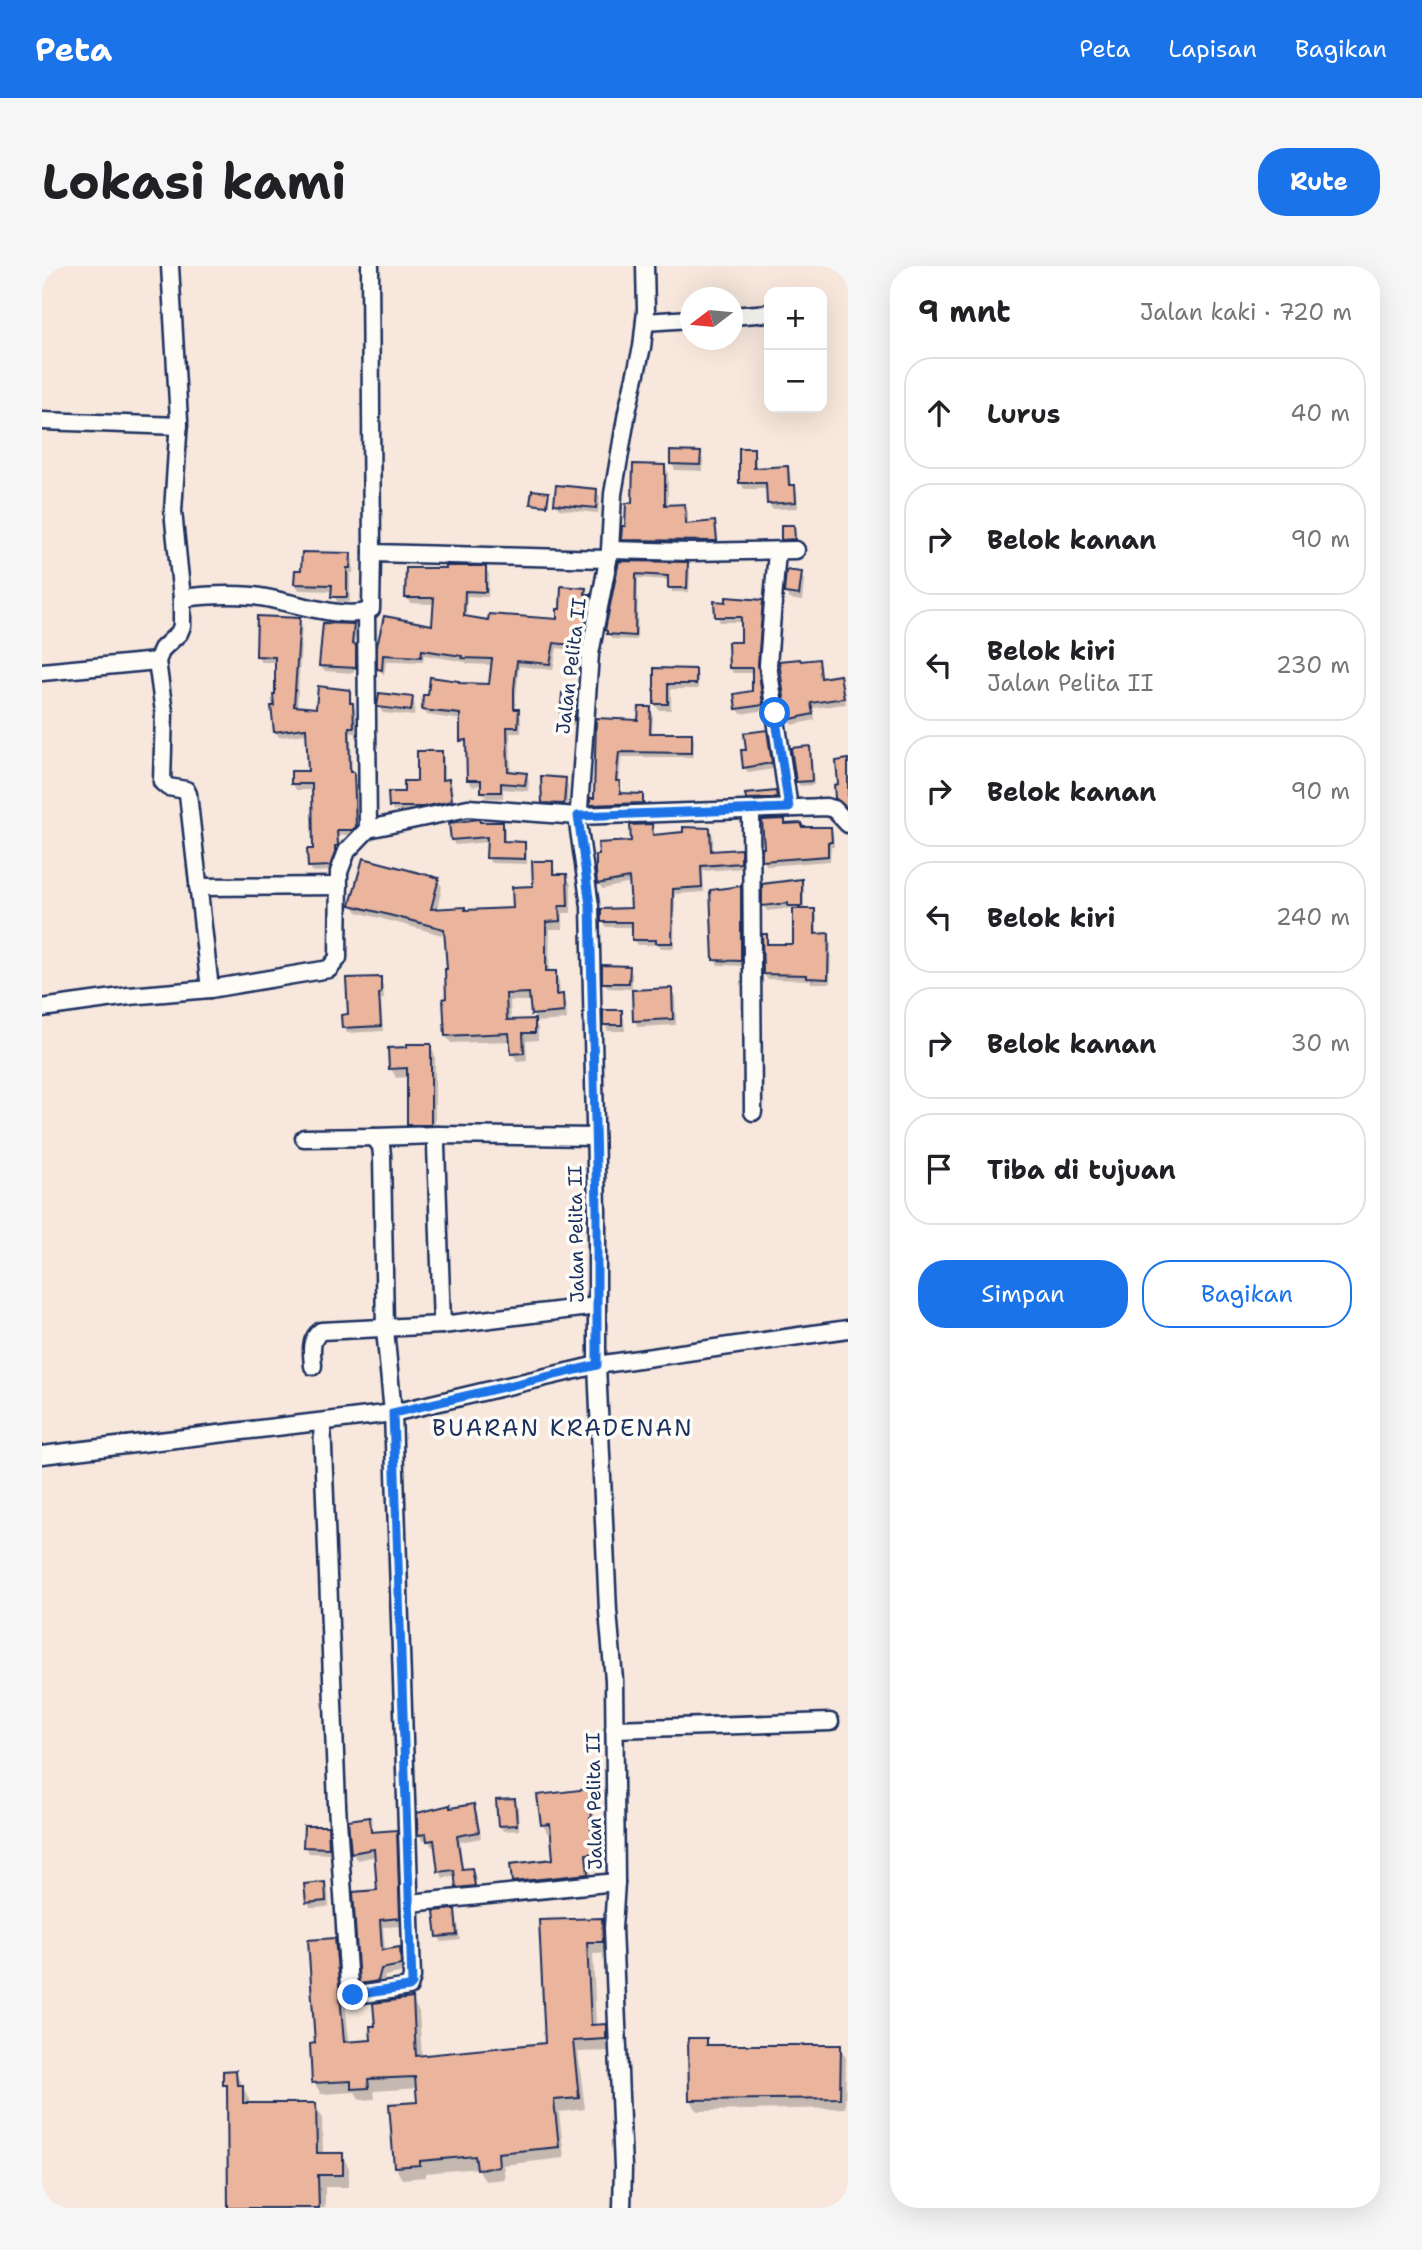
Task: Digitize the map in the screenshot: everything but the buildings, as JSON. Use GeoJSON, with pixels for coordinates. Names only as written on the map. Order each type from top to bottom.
{"type":"FeatureCollection","features":[{"type":"Feature","properties":{"kind":"street"},"geometry":{"type":"LineString","coordinates":[[170,266],[179,426],[173,511],[182,598],[182,626],[179,633],[162,649],[157,662],[164,712],[162,782],[168,787],[186,790],[188,794],[210,989]]}},
{"type":"Feature","properties":{"kind":"street"},"geometry":{"type":"LineString","coordinates":[[182,598],[253,596],[324,611],[360,614],[371,609],[374,533],[370,266]]}},
{"type":"Feature","properties":{"kind":"street","name":"Jalan Pelita II"},"geometry":{"type":"LineString","coordinates":[[622,2208],[613,1928],[616,1882],[614,1680],[608,1611],[597,1365],[596,1137],[590,906],[578,816],[590,654],[608,555],[613,494],[627,412],[642,347],[645,266]]}},
{"type":"Feature","properties":{"kind":"street"},"geometry":{"type":"LineString","coordinates":[[743,315],[764,313]]}},
{"type":"Feature","properties":{"kind":"street"},"geometry":{"type":"LineString","coordinates":[[645,322],[680,320]]}},
{"type":"Feature","properties":{"kind":"street"},"geometry":{"type":"LineString","coordinates":[[42,421],[179,426]]}},
{"type":"Feature","properties":{"kind":"street"},"geometry":{"type":"LineString","coordinates":[[372,553],[608,555],[796,550]]}},
{"type":"Feature","properties":{"kind":"street"},"geometry":{"type":"LineString","coordinates":[[777,551],[768,666],[789,808]]}},
{"type":"Feature","properties":{"kind":"street"},"geometry":{"type":"LineString","coordinates":[[366,612],[368,829]]}},
{"type":"Feature","properties":{"kind":"street"},"geometry":{"type":"LineString","coordinates":[[42,672],[157,662]]}},
{"type":"Feature","properties":{"kind":"street"},"geometry":{"type":"LineString","coordinates":[[42,1008],[129,996],[210,989],[329,969],[338,958],[339,872],[347,851],[368,829],[468,808],[578,816],[831,808],[848,824]]}},
{"type":"Feature","properties":{"kind":"street"},"geometry":{"type":"LineString","coordinates":[[751,811],[753,1112]]}},
{"type":"Feature","properties":{"kind":"street"},"geometry":{"type":"LineString","coordinates":[[198,887],[339,886]]}},
{"type":"Feature","properties":{"kind":"street"},"geometry":{"type":"LineString","coordinates":[[304,1138],[367,1135],[596,1137]]}},
{"type":"Feature","properties":{"kind":"street"},"geometry":{"type":"LineString","coordinates":[[437,1135],[442,1325]]}},
{"type":"Feature","properties":{"kind":"street"},"geometry":{"type":"LineString","coordinates":[[322,1422],[337,1805],[349,1986],[353,1995],[409,1987],[412,1984],[393,1413],[385,1329],[382,1155],[381,1146],[374,1137]]}},
{"type":"Feature","properties":{"kind":"street"},"geometry":{"type":"LineString","coordinates":[[313,1366],[311,1345],[316,1335],[330,1329],[442,1325],[597,1306]]}},
{"type":"Feature","properties":{"kind":"street"},"geometry":{"type":"LineString","coordinates":[[42,1455],[393,1413],[597,1365],[848,1329]]}},
{"type":"Feature","properties":{"kind":"street"},"geometry":{"type":"LineString","coordinates":[[614,1729],[830,1722]]}},
{"type":"Feature","properties":{"kind":"street"},"geometry":{"type":"LineString","coordinates":[[410,1903],[616,1882]]}},
{"type":"Feature","properties":{"kind":"district","name":"BUARAN KRADENAN"},"geometry":{"type":"Point","coordinates":[563,1428]}},
{"type":"Feature","properties":{"kind":"route"},"geometry":{"type":"LineString","coordinates":[[353,1995],[409,1987],[412,1984],[393,1413],[597,1365],[597,1210],[590,906],[578,816],[789,808],[775,713]]}}]}
